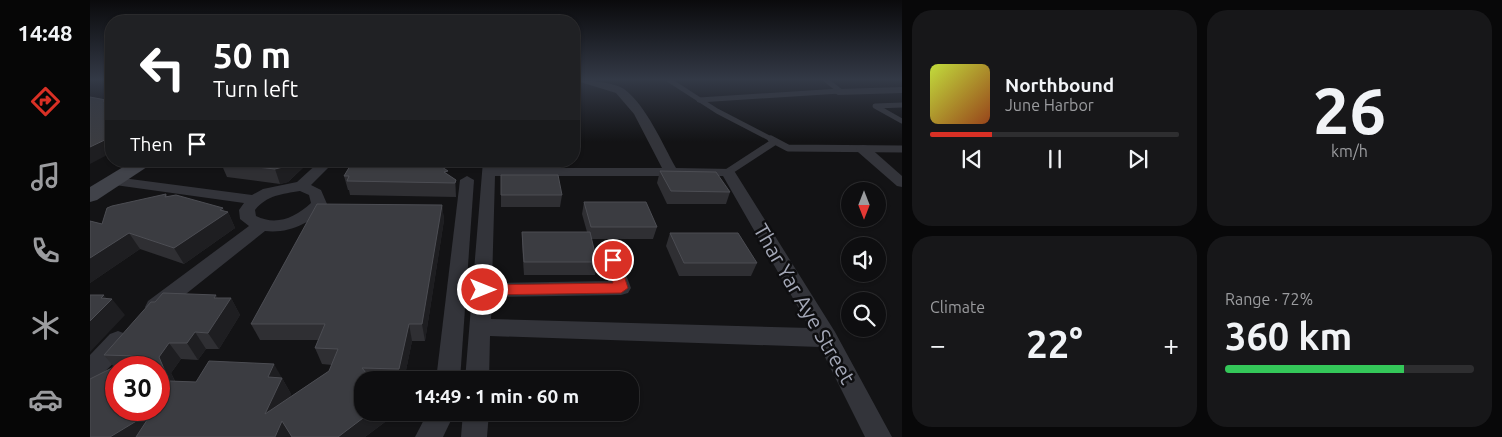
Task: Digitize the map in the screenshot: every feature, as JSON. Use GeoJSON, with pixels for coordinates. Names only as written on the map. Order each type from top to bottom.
{"type":"FeatureCollection","features":[{"type":"Feature","properties":{"kind":"main road"},"geometry":{"type":"LineString","coordinates":[[90,196],[137,167]]}},
{"type":"Feature","properties":{"kind":"street"},"geometry":{"type":"LineString","coordinates":[[628,100],[639,113],[671,171]]}},
{"type":"Feature","properties":{"kind":"street"},"geometry":{"type":"LineString","coordinates":[[863,149],[902,183]]}},
{"type":"Feature","properties":{"kind":"street"},"geometry":{"type":"LineString","coordinates":[[302,186],[316,193],[319,204],[310,215],[292,224],[275,227],[260,226],[248,219],[247,210],[255,200],[268,192],[302,186],[322,167]]}},
{"type":"Feature","properties":{"kind":"street"},"geometry":{"type":"LineString","coordinates":[[478,371],[489,167],[728,172]]}},
{"type":"Feature","properties":{"kind":"street","name":"Thar Yar Aye Street"},"geometry":{"type":"LineString","coordinates":[[728,172],[827,338],[878,437]]}},
{"type":"Feature","properties":{"kind":"street"},"geometry":{"type":"LineString","coordinates":[[449,371],[467,180]]}},
{"type":"Feature","properties":{"kind":"street"},"geometry":{"type":"LineString","coordinates":[[114,181],[255,200]]}},
{"type":"Feature","properties":{"kind":"street"},"geometry":{"type":"LineString","coordinates":[[90,371],[136,322],[260,226]]}},
{"type":"Feature","properties":{"kind":"street"},"geometry":{"type":"LineString","coordinates":[[483,290],[621,288],[613,260]]}},
{"type":"Feature","properties":{"kind":"street"},"geometry":{"type":"LineString","coordinates":[[480,327],[827,338]]}},
{"type":"Feature","properties":{"kind":"street"},"geometry":{"type":"LineString","coordinates":[[428,437],[438,421]]}},
{"type":"Feature","properties":{"kind":"street"},"geometry":{"type":"LineString","coordinates":[[474,437],[475,421]]}},
{"type":"Feature","properties":{"kind":"lane"},"geometry":{"type":"LineString","coordinates":[[699,100],[788,148],[902,149]]}},
{"type":"Feature","properties":{"kind":"lane"},"geometry":{"type":"LineString","coordinates":[[902,105],[875,106],[902,121]]}},
{"type":"Feature","properties":{"kind":"lane"},"geometry":{"type":"LineString","coordinates":[[728,172],[774,142]]}},
{"type":"Feature","properties":{"kind":"building"},"geometry":{"type":"Polygon","coordinates":[[[90,100],[105,100],[103,101],[105,102],[105,140],[90,147],[90,100]]]}},
{"type":"Feature","properties":{"kind":"building"},"geometry":{"type":"Polygon","coordinates":[[[257,167],[283,167],[275,169],[257,167]]]}},
{"type":"Feature","properties":{"kind":"building"},"geometry":{"type":"Polygon","coordinates":[[[349,167],[442,167],[448,171],[444,172],[456,180],[455,183],[347,181],[349,176],[344,176],[349,167]]]}},
{"type":"Feature","properties":{"kind":"building"},"geometry":{"type":"Polygon","coordinates":[[[660,171],[716,172],[730,192],[671,191],[660,171]]]}},
{"type":"Feature","properties":{"kind":"building"},"geometry":{"type":"Polygon","coordinates":[[[501,175],[558,175],[562,195],[501,195],[501,175]]]}},
{"type":"Feature","properties":{"kind":"building"},"geometry":{"type":"Polygon","coordinates":[[[166,194],[165,197],[176,195],[223,208],[220,210],[228,212],[174,248],[129,233],[90,258],[90,221],[102,224],[107,208],[166,194]]]}},
{"type":"Feature","properties":{"kind":"building"},"geometry":{"type":"Polygon","coordinates":[[[584,202],[646,202],[657,227],[591,227],[584,202]]]}},
{"type":"Feature","properties":{"kind":"building"},"geometry":{"type":"Polygon","coordinates":[[[317,204],[442,205],[422,324],[409,324],[399,369],[362,368],[364,371],[354,371],[354,421],[359,421],[338,437],[292,437],[282,421],[275,437],[136,437],[146,421],[170,421],[170,381],[196,382],[209,361],[274,364],[268,377],[282,378],[265,414],[329,371],[338,349],[315,348],[325,324],[251,324],[317,204]]]}},
{"type":"Feature","properties":{"kind":"building"},"geometry":{"type":"Polygon","coordinates":[[[522,232],[590,232],[597,262],[524,262],[522,232]]]}},
{"type":"Feature","properties":{"kind":"building"},"geometry":{"type":"Polygon","coordinates":[[[670,233],[738,233],[757,263],[684,263],[670,233]]]}},
{"type":"Feature","properties":{"kind":"building"},"geometry":{"type":"Polygon","coordinates":[[[163,293],[216,295],[214,298],[231,298],[208,333],[195,332],[187,343],[169,343],[160,356],[104,355],[151,302],[155,302],[163,293]]]}},
{"type":"Feature","properties":{"kind":"building"},"geometry":{"type":"Polygon","coordinates":[[[90,295],[104,295],[101,298],[112,299],[90,321],[90,295]]]}},
{"type":"Feature","properties":{"kind":"building"},"geometry":{"type":"Polygon","coordinates":[[[105,372],[105,421],[136,421],[110,437],[90,437],[90,379],[105,372]]]}},
{"type":"Feature","properties":{"kind":"route"},"geometry":{"type":"LineString","coordinates":[[483,290],[621,288],[613,260]]}}]}
